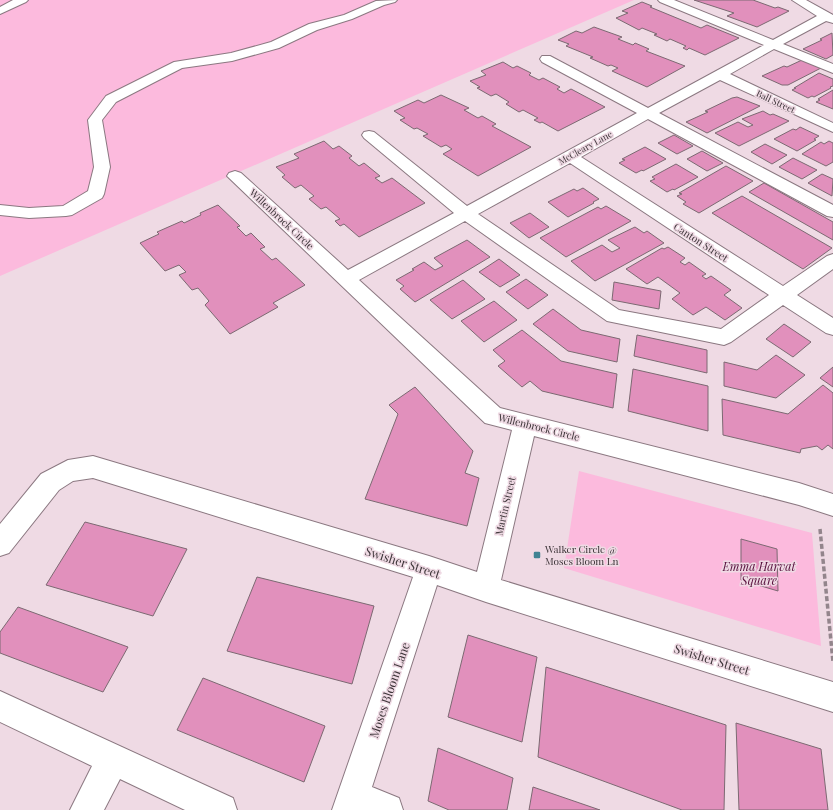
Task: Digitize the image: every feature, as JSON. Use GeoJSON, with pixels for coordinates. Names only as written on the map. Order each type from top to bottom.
{"type":"FeatureCollection","features":[{"type":"Feature","properties":{"kind":"street"},"geometry":{"type":"LineString","coordinates":[[0,11],[22,0]]}},
{"type":"Feature","properties":{"kind":"street"},"geometry":{"type":"LineString","coordinates":[[0,210],[29,213],[66,211],[96,194],[102,167],[94,120],[111,99],[179,65],[232,57],[275,45],[313,27],[348,17],[380,3],[391,0]]}},
{"type":"Feature","properties":{"kind":"street"},"geometry":{"type":"LineString","coordinates":[[664,0],[833,69]]}},
{"type":"Feature","properties":{"kind":"street"},"geometry":{"type":"LineString","coordinates":[[798,0],[829,18]]}},
{"type":"Feature","properties":{"kind":"street","name":"McCleary Lane"},"geometry":{"type":"LineString","coordinates":[[346,279],[773,44],[829,18]]}},
{"type":"Feature","properties":{"kind":"street"},"geometry":{"type":"LineString","coordinates":[[546,59],[833,212]]}},
{"type":"Feature","properties":{"kind":"street","name":"Ball Street"},"geometry":{"type":"LineString","coordinates":[[720,74],[833,128]]}},
{"type":"Feature","properties":{"kind":"street"},"geometry":{"type":"LineString","coordinates":[[369,135],[465,213],[614,316],[724,337],[833,260]]}},
{"type":"Feature","properties":{"kind":"street","name":"Canton Street"},"geometry":{"type":"LineString","coordinates":[[570,156],[833,328]]}},
{"type":"Feature","properties":{"kind":"street","name":"Willenbrock Circle"},"geometry":{"type":"LineString","coordinates":[[235,176],[492,416],[791,492],[833,505]]}},
{"type":"Feature","properties":{"kind":"street","name":"Martin Street"},"geometry":{"type":"LineString","coordinates":[[486,589],[525,424]]}},
{"type":"Feature","properties":{"kind":"street","name":"Swisher Street"},"geometry":{"type":"LineString","coordinates":[[0,544],[50,482],[68,471],[93,467],[429,569],[486,589],[833,697]]}},
{"type":"Feature","properties":{"kind":"street","name":"Moses Bloom Lane"},"geometry":{"type":"LineString","coordinates":[[350,802],[429,569]]}},
{"type":"Feature","properties":{"kind":"street"},"geometry":{"type":"LineString","coordinates":[[0,706],[220,810]]}},
{"type":"Feature","properties":{"kind":"street"},"geometry":{"type":"LineString","coordinates":[[86,810],[113,759]]}},
{"type":"Feature","properties":{"kind":"street"},"geometry":{"type":"LineString","coordinates":[[350,802],[387,810]]}},
{"type":"Feature","properties":{"kind":"path"},"geometry":{"type":"LineString","coordinates":[[819,529],[833,662]]}},
{"type":"Feature","properties":{"kind":"green space"},"geometry":{"type":"Polygon","coordinates":[[[0,0],[634,0],[0,276],[0,0]]]}},
{"type":"Feature","properties":{"kind":"green space","name":"Emma Harvat Square"},"geometry":{"type":"Polygon","coordinates":[[[579,471],[812,533],[821,646],[564,568],[579,471]]]}},
{"type":"Feature","properties":{"kind":"building"},"geometry":{"type":"Polygon","coordinates":[[[694,0],[753,0],[775,8],[778,7],[789,11],[757,27],[727,16],[734,13],[694,0]]]}},
{"type":"Feature","properties":{"kind":"building"},"geometry":{"type":"Polygon","coordinates":[[[642,2],[652,6],[650,7],[701,28],[707,25],[739,38],[705,55],[689,48],[687,50],[683,48],[686,46],[670,39],[667,41],[654,35],[657,34],[642,28],[639,30],[616,18],[628,13],[622,11],[642,2]]]}},
{"type":"Feature","properties":{"kind":"building"},"geometry":{"type":"Polygon","coordinates":[[[594,27],[622,37],[618,39],[633,45],[635,43],[649,49],[646,51],[685,66],[647,87],[612,71],[618,68],[611,65],[608,66],[590,58],[593,57],[566,46],[569,44],[558,40],[576,31],[582,33],[594,27]]]}},
{"type":"Feature","properties":{"kind":"building"},"geometry":{"type":"Polygon","coordinates":[[[832,33],[833,55],[826,59],[803,49],[822,40],[820,39],[832,33]]]}},
{"type":"Feature","properties":{"kind":"building"},"geometry":{"type":"Polygon","coordinates":[[[802,60],[821,68],[788,85],[782,85],[762,76],[784,66],[787,67],[802,60]]]}},
{"type":"Feature","properties":{"kind":"building"},"geometry":{"type":"Polygon","coordinates":[[[503,62],[513,68],[517,66],[531,73],[529,75],[539,80],[543,78],[560,87],[557,89],[564,93],[571,89],[605,107],[558,131],[542,122],[540,123],[534,120],[538,118],[523,110],[519,112],[506,104],[509,102],[496,94],[491,96],[477,88],[480,87],[470,81],[486,75],[481,71],[503,62]]]}},
{"type":"Feature","properties":{"kind":"building"},"geometry":{"type":"Polygon","coordinates":[[[819,73],[833,79],[833,86],[830,87],[831,88],[814,97],[812,96],[808,98],[792,90],[796,88],[794,88],[819,73]]]}},
{"type":"Feature","properties":{"kind":"building"},"geometry":{"type":"Polygon","coordinates":[[[833,90],[833,109],[816,102],[820,100],[818,99],[833,90]]]}},
{"type":"Feature","properties":{"kind":"building"},"geometry":{"type":"Polygon","coordinates":[[[441,95],[469,108],[464,110],[478,118],[482,116],[496,124],[492,126],[531,147],[478,176],[443,154],[452,149],[446,145],[441,147],[423,136],[428,134],[417,128],[414,129],[400,120],[405,118],[394,111],[418,100],[424,103],[441,95]]]}},
{"type":"Feature","properties":{"kind":"building"},"geometry":{"type":"Polygon","coordinates":[[[737,97],[760,106],[707,133],[686,122],[708,112],[705,111],[737,97]]]}},
{"type":"Feature","properties":{"kind":"building"},"geometry":{"type":"Polygon","coordinates":[[[763,111],[770,115],[773,114],[789,121],[739,146],[715,133],[738,122],[748,127],[753,125],[742,119],[763,111]]]}},
{"type":"Feature","properties":{"kind":"building"},"geometry":{"type":"Polygon","coordinates":[[[800,127],[819,136],[814,139],[816,140],[797,151],[774,139],[793,129],[796,130],[800,127]]]}},
{"type":"Feature","properties":{"kind":"building"},"geometry":{"type":"Polygon","coordinates":[[[674,135],[693,146],[677,154],[658,143],[674,135]]]}},
{"type":"Feature","properties":{"kind":"building"},"geometry":{"type":"Polygon","coordinates":[[[324,141],[333,149],[339,146],[352,156],[349,158],[359,166],[364,163],[380,176],[375,178],[382,183],[392,178],[425,203],[359,237],[344,224],[340,226],[335,221],[340,219],[326,207],[321,209],[309,199],[314,196],[301,185],[295,188],[282,177],[285,175],[276,167],[299,158],[294,154],[324,141]]]}},
{"type":"Feature","properties":{"kind":"building"},"geometry":{"type":"Polygon","coordinates":[[[829,141],[833,143],[833,162],[826,166],[802,154],[821,142],[824,144],[829,141]]]}},
{"type":"Feature","properties":{"kind":"building"},"geometry":{"type":"Polygon","coordinates":[[[765,144],[787,155],[772,164],[751,152],[765,144]]]}},
{"type":"Feature","properties":{"kind":"building"},"geometry":{"type":"Polygon","coordinates":[[[645,147],[666,159],[636,173],[619,163],[625,160],[622,159],[645,147]]]}},
{"type":"Feature","properties":{"kind":"building"},"geometry":{"type":"Polygon","coordinates":[[[702,151],[723,163],[707,171],[687,159],[702,151]]]}},
{"type":"Feature","properties":{"kind":"building"},"geometry":{"type":"Polygon","coordinates":[[[793,158],[817,170],[802,179],[779,167],[793,158]]]}},
{"type":"Feature","properties":{"kind":"building"},"geometry":{"type":"Polygon","coordinates":[[[676,164],[698,177],[674,190],[673,189],[667,192],[650,181],[655,179],[652,177],[676,164]]]}},
{"type":"Feature","properties":{"kind":"building"},"geometry":{"type":"Polygon","coordinates":[[[726,166],[753,181],[699,213],[683,204],[686,202],[677,196],[682,194],[679,193],[726,166]]]}},
{"type":"Feature","properties":{"kind":"building"},"geometry":{"type":"Polygon","coordinates":[[[822,174],[833,179],[832,196],[808,183],[822,174]]]}},
{"type":"Feature","properties":{"kind":"building"},"geometry":{"type":"Polygon","coordinates":[[[764,183],[833,222],[833,240],[749,192],[764,183]]]}},
{"type":"Feature","properties":{"kind":"building"},"geometry":{"type":"Polygon","coordinates":[[[583,188],[599,199],[568,217],[548,202],[574,189],[577,191],[583,188]]]}},
{"type":"Feature","properties":{"kind":"building"},"geometry":{"type":"Polygon","coordinates":[[[742,196],[832,248],[803,269],[712,213],[742,196]]]}},
{"type":"Feature","properties":{"kind":"building"},"geometry":{"type":"Polygon","coordinates":[[[218,205],[240,226],[237,227],[246,236],[251,233],[265,247],[260,249],[272,260],[276,258],[305,285],[273,303],[278,307],[230,334],[205,305],[209,301],[198,288],[192,290],[179,275],[186,272],[179,265],[165,271],[140,243],[159,234],[157,232],[182,221],[184,223],[201,215],[200,213],[218,205]]]}},
{"type":"Feature","properties":{"kind":"building"},"geometry":{"type":"Polygon","coordinates":[[[606,206],[631,221],[566,257],[540,238],[598,207],[601,209],[606,206]]]}},
{"type":"Feature","properties":{"kind":"building"},"geometry":{"type":"Polygon","coordinates":[[[530,213],[549,227],[529,238],[510,223],[530,213]]]}},
{"type":"Feature","properties":{"kind":"building"},"geometry":{"type":"Polygon","coordinates":[[[635,227],[644,233],[647,231],[664,243],[595,281],[571,261],[602,245],[612,252],[620,248],[608,240],[635,227]]]}},
{"type":"Feature","properties":{"kind":"building"},"geometry":{"type":"Polygon","coordinates":[[[467,240],[490,257],[415,302],[400,289],[404,286],[396,280],[414,270],[412,269],[424,262],[435,270],[443,266],[434,258],[467,240]]]}},
{"type":"Feature","properties":{"kind":"building"},"geometry":{"type":"Polygon","coordinates":[[[668,247],[685,258],[680,262],[685,265],[689,262],[706,274],[702,276],[706,279],[711,276],[731,290],[724,295],[742,308],[725,320],[706,307],[693,315],[672,299],[680,293],[658,277],[647,284],[626,269],[662,248],[664,249],[668,247]]]}},
{"type":"Feature","properties":{"kind":"building"},"geometry":{"type":"Polygon","coordinates":[[[499,259],[520,275],[500,287],[479,272],[499,259]]]}},
{"type":"Feature","properties":{"kind":"building"},"geometry":{"type":"Polygon","coordinates":[[[526,279],[548,295],[528,309],[506,292],[526,279]]]}},
{"type":"Feature","properties":{"kind":"building"},"geometry":{"type":"Polygon","coordinates":[[[463,280],[485,299],[452,319],[430,300],[463,280]]]}},
{"type":"Feature","properties":{"kind":"building"},"geometry":{"type":"Polygon","coordinates":[[[614,282],[661,291],[659,309],[612,300],[614,282]]]}},
{"type":"Feature","properties":{"kind":"building"},"geometry":{"type":"Polygon","coordinates":[[[494,301],[517,320],[484,342],[461,321],[494,301]]]}},
{"type":"Feature","properties":{"kind":"building"},"geometry":{"type":"Polygon","coordinates":[[[553,309],[581,330],[620,339],[617,362],[568,351],[533,324],[553,309]]]}},
{"type":"Feature","properties":{"kind":"building"},"geometry":{"type":"Polygon","coordinates":[[[784,324],[811,342],[793,357],[766,339],[784,324]]]}},
{"type":"Feature","properties":{"kind":"building"},"geometry":{"type":"Polygon","coordinates":[[[522,330],[561,361],[617,374],[613,408],[542,391],[530,381],[522,387],[498,366],[505,361],[493,350],[522,330]]]}},
{"type":"Feature","properties":{"kind":"building"},"geometry":{"type":"Polygon","coordinates":[[[637,335],[707,350],[707,373],[634,356],[637,335]]]}},
{"type":"Feature","properties":{"kind":"building"},"geometry":{"type":"Polygon","coordinates":[[[776,355],[805,375],[776,398],[724,386],[724,362],[757,370],[776,355]]]}},
{"type":"Feature","properties":{"kind":"building"},"geometry":{"type":"Polygon","coordinates":[[[833,367],[833,387],[820,378],[833,367]]]}},
{"type":"Feature","properties":{"kind":"building"},"geometry":{"type":"Polygon","coordinates":[[[633,369],[708,386],[708,431],[628,411],[633,369]]]}},
{"type":"Feature","properties":{"kind":"building"},"geometry":{"type":"Polygon","coordinates":[[[823,385],[833,393],[833,449],[828,445],[822,450],[817,446],[801,449],[800,453],[723,435],[722,399],[788,414],[823,385]]]}},
{"type":"Feature","properties":{"kind":"building"},"geometry":{"type":"Polygon","coordinates":[[[415,387],[473,451],[465,473],[479,478],[467,526],[365,499],[398,414],[389,405],[415,387]]]}},
{"type":"Feature","properties":{"kind":"building"},"geometry":{"type":"Polygon","coordinates":[[[85,522],[187,549],[153,616],[46,585],[85,522]]]}},
{"type":"Feature","properties":{"kind":"building"},"geometry":{"type":"Polygon","coordinates":[[[741,539],[777,549],[778,591],[741,580],[741,539]]]}},
{"type":"Feature","properties":{"kind":"building"},"geometry":{"type":"Polygon","coordinates":[[[257,577],[374,606],[352,684],[227,651],[257,577]]]}},
{"type":"Feature","properties":{"kind":"building"},"geometry":{"type":"Polygon","coordinates":[[[18,607],[128,647],[103,692],[0,653],[0,632],[18,607]]]}},
{"type":"Feature","properties":{"kind":"building"},"geometry":{"type":"Polygon","coordinates":[[[468,635],[537,657],[522,742],[448,717],[468,635]]]}},
{"type":"Feature","properties":{"kind":"building"},"geometry":{"type":"Polygon","coordinates":[[[546,667],[726,725],[724,810],[682,810],[538,757],[546,667]]]}},
{"type":"Feature","properties":{"kind":"building"},"geometry":{"type":"Polygon","coordinates":[[[203,678],[325,726],[304,782],[177,730],[203,678]]]}},
{"type":"Feature","properties":{"kind":"building"},"geometry":{"type":"Polygon","coordinates":[[[736,723],[821,749],[828,810],[739,810],[736,723]]]}},
{"type":"Feature","properties":{"kind":"building"},"geometry":{"type":"Polygon","coordinates":[[[438,748],[513,778],[507,810],[449,810],[428,801],[438,748]]]}},
{"type":"Feature","properties":{"kind":"building"},"geometry":{"type":"Polygon","coordinates":[[[533,787],[600,810],[529,810],[533,787]]]}},
{"type":"Feature","properties":{"kind":"place","name":"Walker Circle @ Moses Bloom Ln"},"geometry":{"type":"Point","coordinates":[537,555]}}]}
